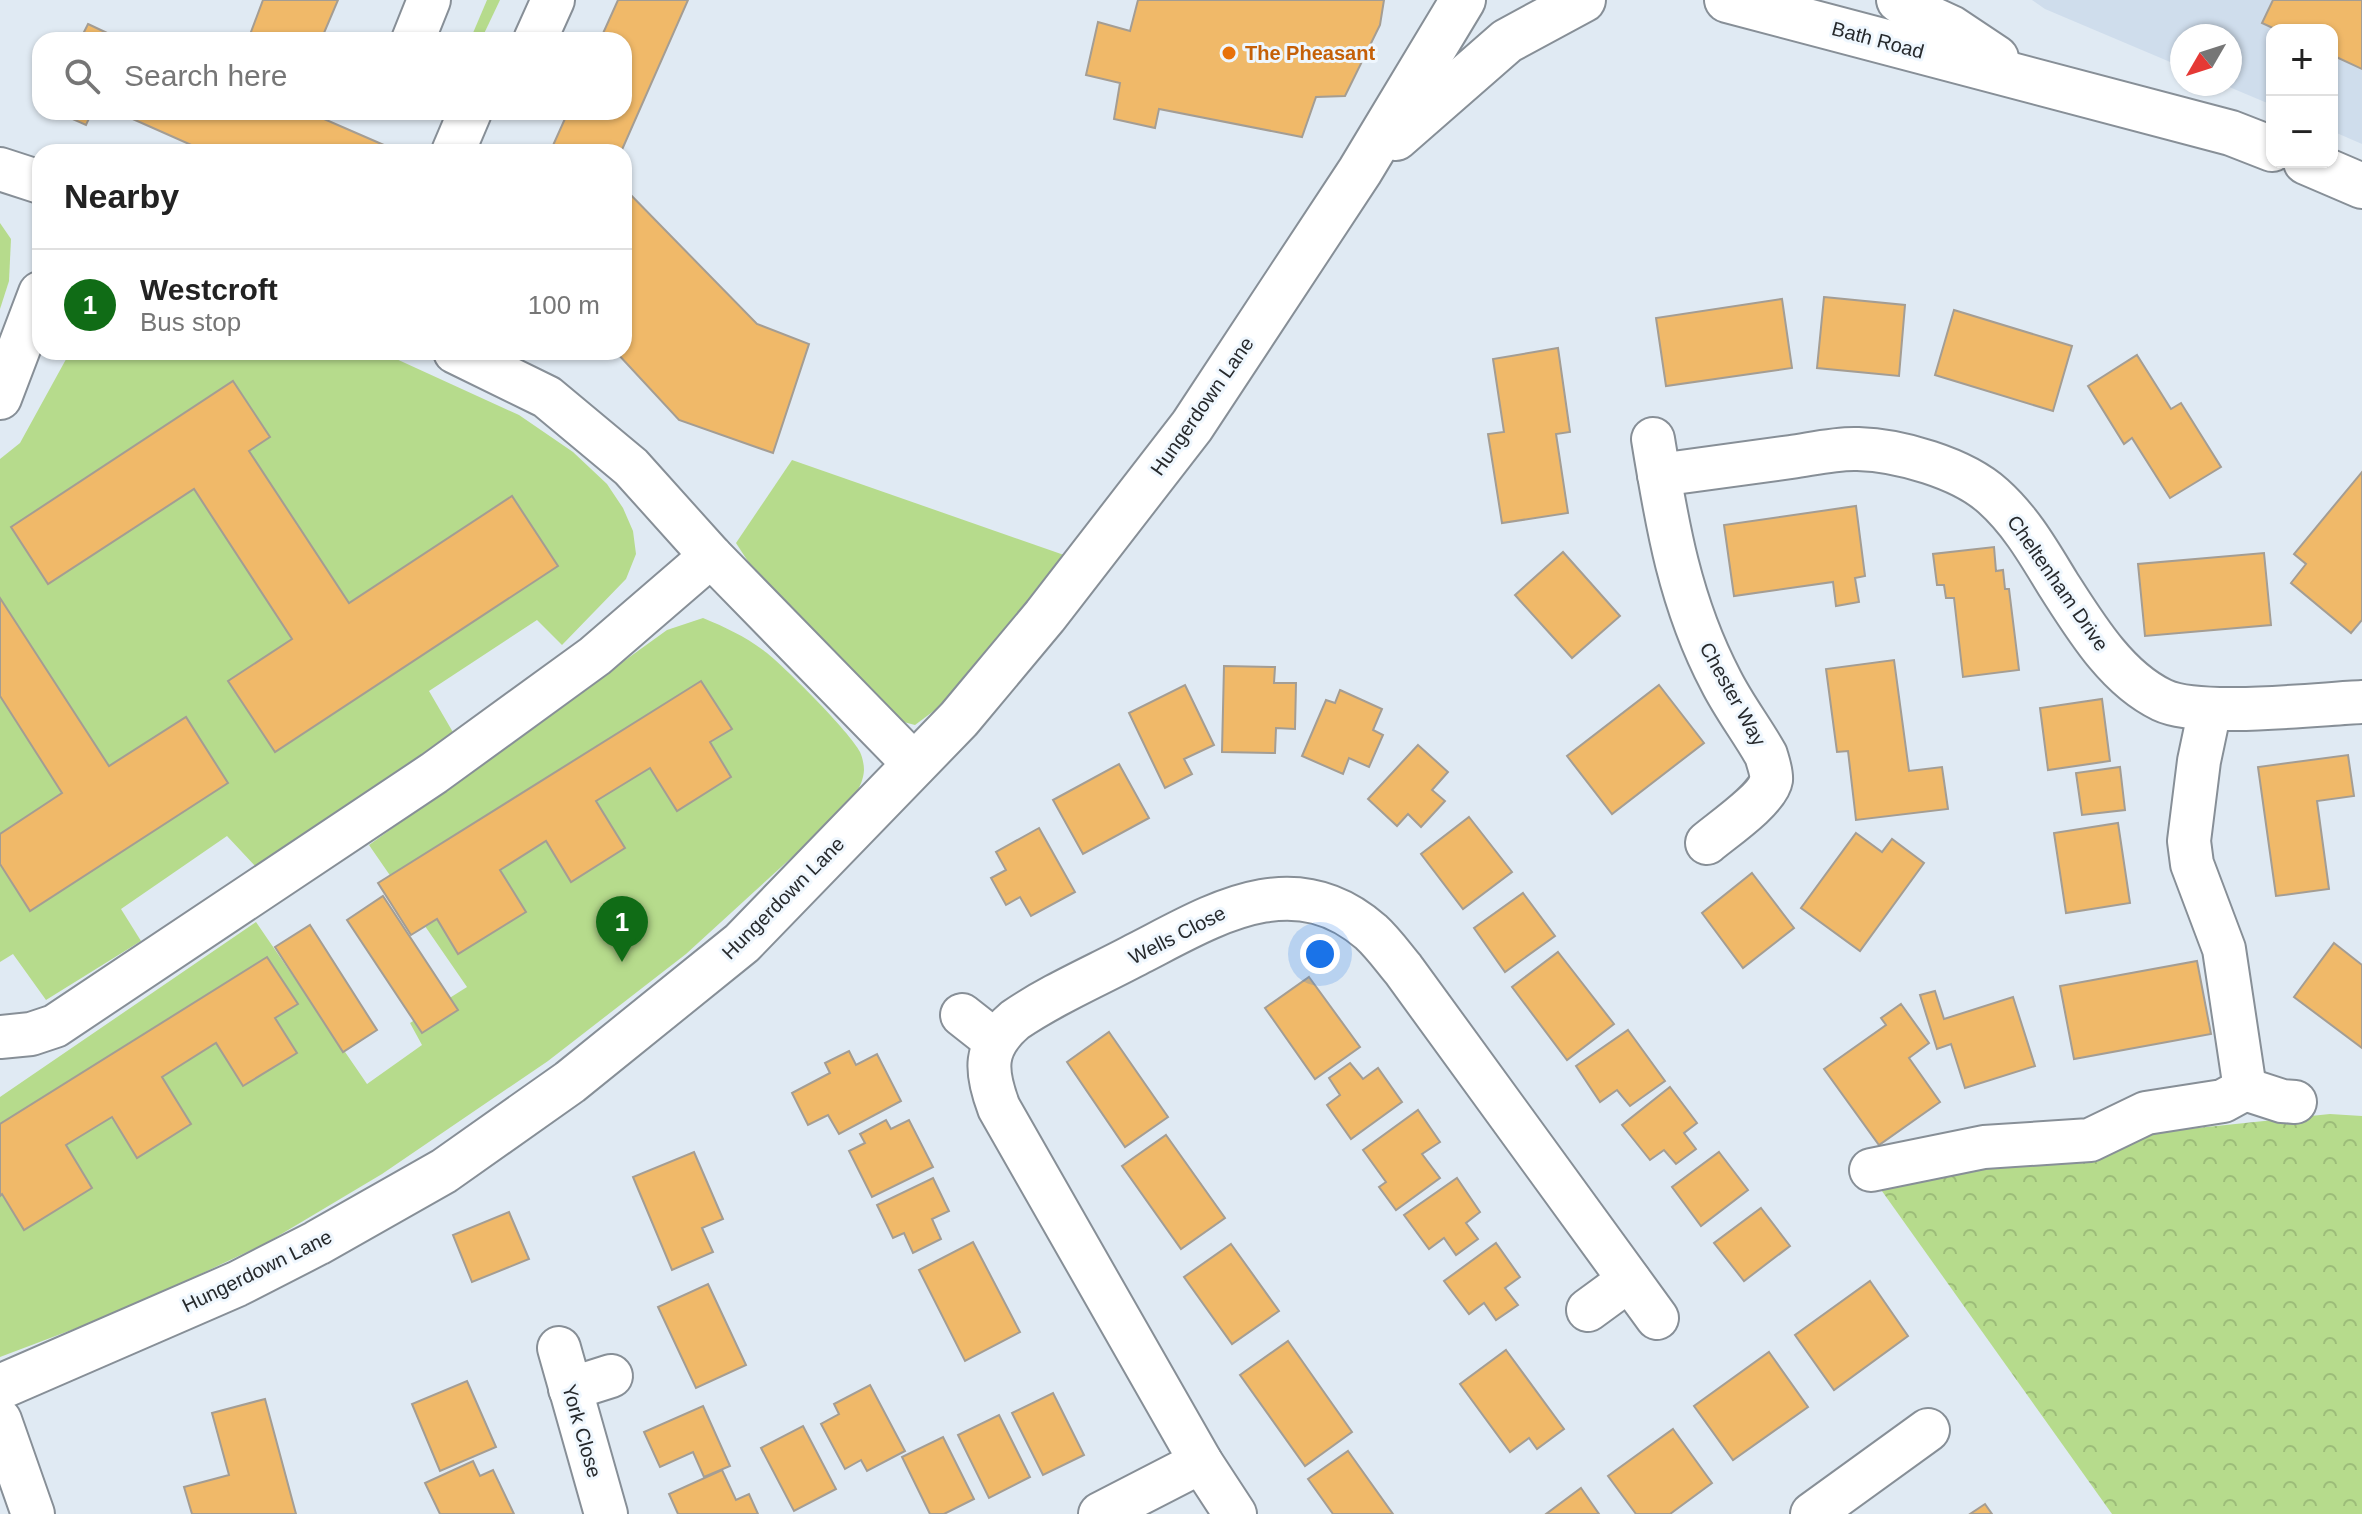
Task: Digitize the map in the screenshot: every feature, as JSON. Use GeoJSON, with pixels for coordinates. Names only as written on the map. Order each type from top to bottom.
{"type":"FeatureCollection","features":[{"type":"Feature","properties":{"kind":"main road","name":"Hungerdown Lane"},"geometry":{"type":"LineString","coordinates":[[0,1387],[237,1284],[444,1171],[570,1082],[742,943],[915,765],[995,677],[1192,426],[1360,171],[1463,0]]}},
{"type":"Feature","properties":{"kind":"main road","name":"Hungerdown Lane"},"geometry":{"type":"LineString","coordinates":[[1360,171],[1507,41],[1583,0]]}},
{"type":"Feature","properties":{"kind":"main road","name":"Bath Road"},"geometry":{"type":"LineString","coordinates":[[1727,0],[2231,133],[2266,147]]}},
{"type":"Feature","properties":{"kind":"main road","name":"Bath Road"},"geometry":{"type":"LineString","coordinates":[[1899,0],[1951,28],[2029,80]]}},
{"type":"Feature","properties":{"kind":"main road"},"geometry":{"type":"LineString","coordinates":[[2320,168],[2362,186]]}},
{"type":"Feature","properties":{"kind":"street"},"geometry":{"type":"LineString","coordinates":[[416,32],[429,0]]}},
{"type":"Feature","properties":{"kind":"street"},"geometry":{"type":"LineString","coordinates":[[539,32],[553,0]]}},
{"type":"Feature","properties":{"kind":"street"},"geometry":{"type":"LineString","coordinates":[[456,144],[467,120]]}},
{"type":"Feature","properties":{"kind":"street"},"geometry":{"type":"LineString","coordinates":[[0,169],[32,179]]}},
{"type":"Feature","properties":{"kind":"street"},"geometry":{"type":"LineString","coordinates":[[0,398],[32,314]]}},
{"type":"Feature","properties":{"kind":"street"},"geometry":{"type":"LineString","coordinates":[[471,360],[547,397],[631,467],[711,556],[915,765]]}},
{"type":"Feature","properties":{"kind":"street","name":"Cheltenham Drive"},"geometry":{"type":"LineString","coordinates":[[1656,457],[1855,448],[1902,455],[1954,473],[1991,494],[2017,520],[2078,616],[2104,650],[2133,680],[2164,701],[2210,709],[2362,702]]}},
{"type":"Feature","properties":{"kind":"street","name":"Chester Way"},"geometry":{"type":"LineString","coordinates":[[1656,457],[1675,564],[1690,610],[1721,682],[1766,755],[1771,781],[1764,795],[1707,843]]}},
{"type":"Feature","properties":{"kind":"street"},"geometry":{"type":"LineString","coordinates":[[0,1037],[31,1034],[55,1026],[434,773],[595,656],[711,556]]}},
{"type":"Feature","properties":{"kind":"street"},"geometry":{"type":"LineString","coordinates":[[2210,709],[2199,761],[2189,841],[2192,864],[2224,949],[2245,1089]]}},
{"type":"Feature","properties":{"kind":"street","name":"Wells Close"},"geometry":{"type":"LineString","coordinates":[[995,1041],[1003,1030],[1028,1011],[1234,906],[1281,898],[1326,907],[1349,917],[1371,932],[1403,969],[1657,1318]]}},
{"type":"Feature","properties":{"kind":"street"},"geometry":{"type":"LineString","coordinates":[[962,1015],[995,1041],[988,1071],[999,1108],[1201,1462],[1235,1514]]}},
{"type":"Feature","properties":{"kind":"street"},"geometry":{"type":"LineString","coordinates":[[1871,1170],[1984,1147],[2090,1140],[2146,1113],[2223,1101],[2245,1089],[2295,1102]]}},
{"type":"Feature","properties":{"kind":"street"},"geometry":{"type":"LineString","coordinates":[[1588,1310],[1629,1280]]}},
{"type":"Feature","properties":{"kind":"street","name":"York Close"},"geometry":{"type":"LineString","coordinates":[[559,1348],[606,1514]]}},
{"type":"Feature","properties":{"kind":"street"},"geometry":{"type":"LineString","coordinates":[[570,1389],[611,1376]]}},
{"type":"Feature","properties":{"kind":"street"},"geometry":{"type":"LineString","coordinates":[[0,1420],[33,1514]]}},
{"type":"Feature","properties":{"kind":"street"},"geometry":{"type":"LineString","coordinates":[[1823,1511],[1928,1430]]}},
{"type":"Feature","properties":{"kind":"street"},"geometry":{"type":"LineString","coordinates":[[1100,1514],[1201,1462]]}},
{"type":"Feature","properties":{"kind":"shaded area"},"geometry":{"type":"Polygon","coordinates":[[[2032,0],[2362,0],[2362,144],[2338,134],[2338,24],[2266,24],[2266,102],[2242,92],[2242,24],[2170,24],[2170,62],[2045,9],[2032,0]]]}},
{"type":"Feature","properties":{"kind":"green space"},"geometry":{"type":"Polygon","coordinates":[[[487,0],[500,0],[485,32],[473,32],[487,0]]]}},
{"type":"Feature","properties":{"kind":"green space"},"geometry":{"type":"Polygon","coordinates":[[[0,223],[11,239],[9,281],[0,309],[0,223]]]}},
{"type":"Feature","properties":{"kind":"green space"},"geometry":{"type":"Polygon","coordinates":[[[66,360],[399,360],[519,415],[573,452],[607,484],[623,508],[633,531],[636,554],[626,579],[562,645],[537,620],[429,691],[454,734],[256,867],[227,836],[121,909],[141,941],[46,1000],[13,954],[0,962],[0,459],[20,443],[66,360]]]}},
{"type":"Feature","properties":{"kind":"green space"},"geometry":{"type":"Polygon","coordinates":[[[792,460],[1064,555],[995,653],[939,707],[915,725],[896,720],[755,572],[736,543],[792,460]]]}},
{"type":"Feature","properties":{"kind":"green space"},"geometry":{"type":"Polygon","coordinates":[[[703,618],[727,628],[772,657],[854,743],[862,758],[863,777],[855,795],[837,816],[686,954],[548,1061],[382,1174],[268,1242],[127,1309],[0,1357],[0,1097],[256,922],[367,1084],[422,1045],[410,1023],[467,987],[369,845],[667,630],[703,618]]]}},
{"type":"Feature","properties":{"kind":"green space"},"geometry":{"type":"Polygon","coordinates":[[[2330,1114],[2362,1116],[2362,1514],[2112,1514],[1862,1163],[2330,1114]]]}},
{"type":"Feature","properties":{"kind":"building"},"geometry":{"type":"Polygon","coordinates":[[[263,0],[338,0],[324,32],[251,32],[263,0]]]}},
{"type":"Feature","properties":{"kind":"building"},"geometry":{"type":"Polygon","coordinates":[[[618,0],[688,0],[625,144],[554,144],[564,120],[632,120],[632,32],[604,32],[618,0]]]}},
{"type":"Feature","properties":{"kind":"building","name":"The Pheasant"},"geometry":{"type":"Polygon","coordinates":[[[1138,0],[1384,0],[1380,25],[1345,96],[1316,97],[1302,137],[1159,109],[1155,128],[1114,119],[1120,83],[1086,75],[1098,22],[1130,31],[1138,0]]]}},
{"type":"Feature","properties":{"kind":"building"},"geometry":{"type":"Polygon","coordinates":[[[2273,0],[2362,0],[2362,69],[2338,58],[2338,24],[2262,23],[2273,0]]]}},
{"type":"Feature","properties":{"kind":"building"},"geometry":{"type":"Polygon","coordinates":[[[88,24],[105,32],[84,32],[88,24]]]}},
{"type":"Feature","properties":{"kind":"building"},"geometry":{"type":"Polygon","coordinates":[[[135,120],[326,120],[382,144],[189,144],[135,120]]]}},
{"type":"Feature","properties":{"kind":"building"},"geometry":{"type":"Polygon","coordinates":[[[632,196],[757,324],[809,344],[773,453],[679,420],[623,360],[632,360],[632,196]]]}},
{"type":"Feature","properties":{"kind":"building"},"geometry":{"type":"Polygon","coordinates":[[[1824,297],[1905,305],[1899,376],[1817,368],[1824,297]]]}},
{"type":"Feature","properties":{"kind":"building"},"geometry":{"type":"Polygon","coordinates":[[[1782,299],[1792,368],[1666,386],[1656,318],[1782,299]]]}},
{"type":"Feature","properties":{"kind":"building"},"geometry":{"type":"Polygon","coordinates":[[[1954,310],[2072,346],[2053,411],[1935,375],[1954,310]]]}},
{"type":"Feature","properties":{"kind":"building"},"geometry":{"type":"Polygon","coordinates":[[[1558,348],[1570,432],[1556,434],[1568,513],[1502,523],[1488,434],[1504,432],[1493,359],[1558,348]]]}},
{"type":"Feature","properties":{"kind":"building"},"geometry":{"type":"Polygon","coordinates":[[[2137,355],[2171,409],[2181,403],[2221,467],[2170,498],[2132,438],[2124,444],[2088,386],[2137,355]]]}},
{"type":"Feature","properties":{"kind":"building"},"geometry":{"type":"Polygon","coordinates":[[[233,381],[270,437],[249,451],[349,603],[512,496],[558,566],[275,752],[228,681],[292,639],[194,489],[48,584],[11,527],[233,381]]]}},
{"type":"Feature","properties":{"kind":"building"},"geometry":{"type":"Polygon","coordinates":[[[2362,472],[2362,620],[2351,633],[2291,583],[2306,564],[2294,554],[2362,472]]]}},
{"type":"Feature","properties":{"kind":"building"},"geometry":{"type":"Polygon","coordinates":[[[1856,506],[1865,576],[1855,578],[1859,602],[1836,606],[1833,582],[1734,596],[1724,525],[1856,506]]]}},
{"type":"Feature","properties":{"kind":"building"},"geometry":{"type":"Polygon","coordinates":[[[1994,547],[1996,571],[2003,570],[2005,589],[2009,589],[2019,670],[1963,677],[1954,598],[1946,598],[1944,585],[1937,585],[1933,554],[1994,547]]]}},
{"type":"Feature","properties":{"kind":"building"},"geometry":{"type":"Polygon","coordinates":[[[1563,552],[1620,616],[1572,658],[1515,595],[1563,552]]]}},
{"type":"Feature","properties":{"kind":"building"},"geometry":{"type":"Polygon","coordinates":[[[2264,553],[2271,625],[2145,636],[2138,564],[2264,553]]]}},
{"type":"Feature","properties":{"kind":"building"},"geometry":{"type":"Polygon","coordinates":[[[0,598],[109,766],[186,717],[228,783],[30,911],[0,864],[0,834],[62,793],[0,696],[0,598]]]}},
{"type":"Feature","properties":{"kind":"building"},"geometry":{"type":"Polygon","coordinates":[[[1894,660],[1909,771],[1942,767],[1948,809],[1856,820],[1848,751],[1837,752],[1826,669],[1894,660]]]}},
{"type":"Feature","properties":{"kind":"building"},"geometry":{"type":"Polygon","coordinates":[[[1224,666],[1275,667],[1274,683],[1296,683],[1295,729],[1276,728],[1275,753],[1222,752],[1224,666]]]}},
{"type":"Feature","properties":{"kind":"building"},"geometry":{"type":"Polygon","coordinates":[[[701,681],[732,729],[710,742],[731,777],[677,811],[650,768],[596,801],[625,848],[571,882],[546,841],[500,870],[526,912],[458,954],[437,919],[411,935],[378,883],[701,681]]]}},
{"type":"Feature","properties":{"kind":"building"},"geometry":{"type":"Polygon","coordinates":[[[1185,685],[1214,745],[1184,759],[1192,774],[1165,788],[1129,713],[1185,685]]]}},
{"type":"Feature","properties":{"kind":"building"},"geometry":{"type":"Polygon","coordinates":[[[1659,685],[1704,743],[1612,814],[1567,756],[1659,685]]]}},
{"type":"Feature","properties":{"kind":"building"},"geometry":{"type":"Polygon","coordinates":[[[1340,690],[1382,709],[1373,730],[1383,735],[1369,767],[1349,758],[1343,774],[1302,756],[1326,700],[1335,703],[1340,690]]]}},
{"type":"Feature","properties":{"kind":"building"},"geometry":{"type":"Polygon","coordinates":[[[2102,699],[2110,761],[2048,770],[2040,708],[2102,699]]]}},
{"type":"Feature","properties":{"kind":"building"},"geometry":{"type":"Polygon","coordinates":[[[1418,745],[1448,772],[1432,790],[1445,801],[1421,827],[1408,814],[1397,826],[1368,799],[1418,745]]]}},
{"type":"Feature","properties":{"kind":"building"},"geometry":{"type":"Polygon","coordinates":[[[2348,755],[2354,796],[2317,801],[2329,889],[2276,896],[2258,767],[2348,755]]]}},
{"type":"Feature","properties":{"kind":"building"},"geometry":{"type":"Polygon","coordinates":[[[1119,764],[1149,818],[1083,854],[1053,800],[1119,764]]]}},
{"type":"Feature","properties":{"kind":"building"},"geometry":{"type":"Polygon","coordinates":[[[2120,767],[2125,810],[2082,815],[2076,773],[2120,767]]]}},
{"type":"Feature","properties":{"kind":"building"},"geometry":{"type":"Polygon","coordinates":[[[1469,817],[1512,872],[1463,909],[1421,854],[1469,817]]]}},
{"type":"Feature","properties":{"kind":"building"},"geometry":{"type":"Polygon","coordinates":[[[2118,823],[2130,903],[2066,913],[2054,833],[2118,823]]]}},
{"type":"Feature","properties":{"kind":"building"},"geometry":{"type":"Polygon","coordinates":[[[1039,828],[1075,892],[1031,916],[1020,897],[1006,905],[991,878],[1006,870],[996,852],[1039,828]]]}},
{"type":"Feature","properties":{"kind":"building"},"geometry":{"type":"Polygon","coordinates":[[[1856,833],[1882,852],[1892,839],[1924,863],[1860,951],[1801,908],[1856,833]]]}},
{"type":"Feature","properties":{"kind":"building"},"geometry":{"type":"Polygon","coordinates":[[[1752,873],[1794,928],[1743,968],[1702,913],[1752,873]]]}},
{"type":"Feature","properties":{"kind":"building"},"geometry":{"type":"Polygon","coordinates":[[[1523,893],[1555,936],[1505,972],[1474,928],[1523,893]]]}},
{"type":"Feature","properties":{"kind":"building"},"geometry":{"type":"Polygon","coordinates":[[[383,896],[458,1010],[422,1033],[347,920],[383,896]]]}},
{"type":"Feature","properties":{"kind":"building"},"geometry":{"type":"Polygon","coordinates":[[[310,925],[377,1030],[343,1052],[275,947],[310,925]]]}},
{"type":"Feature","properties":{"kind":"building"},"geometry":{"type":"Polygon","coordinates":[[[2334,943],[2362,965],[2362,1048],[2294,997],[2334,943]]]}},
{"type":"Feature","properties":{"kind":"building"},"geometry":{"type":"Polygon","coordinates":[[[1558,952],[1614,1024],[1567,1060],[1512,987],[1558,952]]]}},
{"type":"Feature","properties":{"kind":"building"},"geometry":{"type":"Polygon","coordinates":[[[267,957],[298,1004],[275,1018],[297,1053],[243,1086],[216,1043],[162,1077],[191,1124],[137,1158],[112,1117],[66,1145],[92,1188],[24,1230],[2,1194],[0,1196],[0,1124],[267,957]]]}},
{"type":"Feature","properties":{"kind":"building"},"geometry":{"type":"Polygon","coordinates":[[[2197,961],[2211,1034],[2074,1059],[2060,986],[2197,961]]]}},
{"type":"Feature","properties":{"kind":"building"},"geometry":{"type":"Polygon","coordinates":[[[1309,977],[1360,1047],[1315,1079],[1265,1008],[1309,977]]]}},
{"type":"Feature","properties":{"kind":"building"},"geometry":{"type":"Polygon","coordinates":[[[1935,991],[1944,1019],[2013,997],[2035,1066],[1965,1088],[1951,1044],[1937,1049],[1920,995],[1935,991]]]}},
{"type":"Feature","properties":{"kind":"building"},"geometry":{"type":"Polygon","coordinates":[[[1901,1004],[1929,1043],[1909,1058],[1940,1102],[1879,1145],[1824,1069],[1886,1025],[1881,1018],[1901,1004]]]}},
{"type":"Feature","properties":{"kind":"building"},"geometry":{"type":"Polygon","coordinates":[[[1628,1030],[1665,1081],[1630,1106],[1617,1090],[1600,1102],[1576,1066],[1628,1030]]]}},
{"type":"Feature","properties":{"kind":"building"},"geometry":{"type":"Polygon","coordinates":[[[1109,1032],[1168,1117],[1125,1147],[1067,1062],[1109,1032]]]}},
{"type":"Feature","properties":{"kind":"building"},"geometry":{"type":"Polygon","coordinates":[[[849,1051],[856,1065],[877,1054],[901,1101],[839,1134],[828,1115],[808,1125],[792,1093],[830,1073],[825,1063],[849,1051]]]}},
{"type":"Feature","properties":{"kind":"building"},"geometry":{"type":"Polygon","coordinates":[[[1350,1063],[1363,1079],[1378,1068],[1402,1102],[1351,1139],[1327,1105],[1340,1095],[1329,1078],[1350,1063]]]}},
{"type":"Feature","properties":{"kind":"building"},"geometry":{"type":"Polygon","coordinates":[[[1670,1087],[1697,1123],[1684,1133],[1696,1149],[1676,1164],[1664,1150],[1650,1160],[1622,1125],[1670,1087]]]}},
{"type":"Feature","properties":{"kind":"building"},"geometry":{"type":"Polygon","coordinates":[[[1418,1110],[1440,1142],[1422,1154],[1440,1178],[1396,1210],[1379,1187],[1386,1182],[1363,1150],[1418,1110]]]}},
{"type":"Feature","properties":{"kind":"building"},"geometry":{"type":"Polygon","coordinates":[[[886,1120],[891,1129],[909,1120],[933,1167],[872,1197],[849,1151],[865,1143],[860,1134],[886,1120]]]}},
{"type":"Feature","properties":{"kind":"building"},"geometry":{"type":"Polygon","coordinates":[[[1166,1135],[1225,1218],[1181,1249],[1122,1166],[1166,1135]]]}},
{"type":"Feature","properties":{"kind":"building"},"geometry":{"type":"Polygon","coordinates":[[[694,1152],[723,1219],[702,1228],[713,1252],[672,1270],[633,1177],[694,1152]]]}},
{"type":"Feature","properties":{"kind":"building"},"geometry":{"type":"Polygon","coordinates":[[[1719,1152],[1748,1190],[1701,1226],[1672,1187],[1719,1152]]]}},
{"type":"Feature","properties":{"kind":"building"},"geometry":{"type":"Polygon","coordinates":[[[933,1178],[949,1211],[932,1219],[941,1239],[913,1253],[904,1233],[893,1238],[877,1205],[933,1178]]]}},
{"type":"Feature","properties":{"kind":"building"},"geometry":{"type":"Polygon","coordinates":[[[1457,1178],[1480,1212],[1466,1223],[1478,1239],[1456,1255],[1444,1238],[1429,1249],[1404,1215],[1457,1178]]]}},
{"type":"Feature","properties":{"kind":"building"},"geometry":{"type":"Polygon","coordinates":[[[1761,1208],[1790,1246],[1744,1281],[1714,1243],[1761,1208]]]}},
{"type":"Feature","properties":{"kind":"building"},"geometry":{"type":"Polygon","coordinates":[[[509,1212],[529,1259],[472,1282],[453,1235],[509,1212]]]}},
{"type":"Feature","properties":{"kind":"building"},"geometry":{"type":"Polygon","coordinates":[[[973,1242],[1020,1332],[965,1361],[919,1270],[973,1242]]]}},
{"type":"Feature","properties":{"kind":"building"},"geometry":{"type":"Polygon","coordinates":[[[1496,1243],[1520,1277],[1505,1288],[1518,1305],[1496,1320],[1484,1303],[1469,1314],[1444,1281],[1496,1243]]]}},
{"type":"Feature","properties":{"kind":"building"},"geometry":{"type":"Polygon","coordinates":[[[1231,1244],[1279,1311],[1232,1344],[1184,1277],[1231,1244]]]}},
{"type":"Feature","properties":{"kind":"building"},"geometry":{"type":"Polygon","coordinates":[[[1870,1281],[1908,1336],[1834,1390],[1795,1335],[1870,1281]]]}},
{"type":"Feature","properties":{"kind":"building"},"geometry":{"type":"Polygon","coordinates":[[[708,1284],[746,1365],[696,1388],[658,1307],[708,1284]]]}},
{"type":"Feature","properties":{"kind":"building"},"geometry":{"type":"Polygon","coordinates":[[[1288,1341],[1352,1432],[1305,1466],[1240,1375],[1288,1341]]]}},
{"type":"Feature","properties":{"kind":"building"},"geometry":{"type":"Polygon","coordinates":[[[1506,1350],[1564,1429],[1537,1449],[1529,1438],[1510,1452],[1460,1384],[1506,1350]]]}},
{"type":"Feature","properties":{"kind":"building"},"geometry":{"type":"Polygon","coordinates":[[[1769,1352],[1808,1407],[1733,1460],[1694,1406],[1769,1352]]]}},
{"type":"Feature","properties":{"kind":"building"},"geometry":{"type":"Polygon","coordinates":[[[467,1381],[496,1447],[440,1471],[412,1404],[467,1381]]]}},
{"type":"Feature","properties":{"kind":"building"},"geometry":{"type":"Polygon","coordinates":[[[870,1385],[905,1451],[867,1471],[861,1460],[845,1469],[821,1424],[839,1414],[834,1404],[870,1385]]]}},
{"type":"Feature","properties":{"kind":"building"},"geometry":{"type":"Polygon","coordinates":[[[1053,1393],[1084,1455],[1043,1475],[1012,1413],[1053,1393]]]}},
{"type":"Feature","properties":{"kind":"building"},"geometry":{"type":"Polygon","coordinates":[[[265,1399],[296,1514],[192,1514],[184,1487],[229,1475],[212,1413],[265,1399]]]}},
{"type":"Feature","properties":{"kind":"building"},"geometry":{"type":"Polygon","coordinates":[[[703,1406],[730,1466],[704,1477],[693,1452],[660,1467],[644,1432],[703,1406]]]}},
{"type":"Feature","properties":{"kind":"building"},"geometry":{"type":"Polygon","coordinates":[[[999,1415],[1030,1477],[989,1498],[958,1435],[999,1415]]]}},
{"type":"Feature","properties":{"kind":"building"},"geometry":{"type":"Polygon","coordinates":[[[803,1426],[836,1489],[794,1511],[761,1448],[803,1426]]]}},
{"type":"Feature","properties":{"kind":"building"},"geometry":{"type":"Polygon","coordinates":[[[1673,1429],[1712,1483],[1670,1514],[1636,1514],[1608,1476],[1673,1429]]]}},
{"type":"Feature","properties":{"kind":"building"},"geometry":{"type":"Polygon","coordinates":[[[943,1437],[974,1499],[944,1514],[930,1514],[902,1457],[943,1437]]]}},
{"type":"Feature","properties":{"kind":"building"},"geometry":{"type":"Polygon","coordinates":[[[1348,1451],[1393,1514],[1333,1514],[1308,1479],[1348,1451]]]}},
{"type":"Feature","properties":{"kind":"building"},"geometry":{"type":"Polygon","coordinates":[[[473,1461],[480,1476],[493,1470],[514,1514],[440,1514],[425,1483],[473,1461]]]}},
{"type":"Feature","properties":{"kind":"building"},"geometry":{"type":"Polygon","coordinates":[[[722,1470],[736,1500],[749,1494],[758,1514],[678,1514],[669,1494],[722,1470]]]}},
{"type":"Feature","properties":{"kind":"building"},"geometry":{"type":"Polygon","coordinates":[[[1581,1488],[1599,1514],[1546,1514],[1581,1488]]]}},
{"type":"Feature","properties":{"kind":"building"},"geometry":{"type":"Polygon","coordinates":[[[1985,1504],[1992,1514],[1970,1514],[1985,1504]]]}},
{"type":"Feature","properties":{"kind":"place","name":"The Pheasant"},"geometry":{"type":"Point","coordinates":[1229,53]}},
{"type":"Feature","properties":{"kind":"place","name":"Westcroft"},"geometry":{"type":"Point","coordinates":[622,962]}}]}
